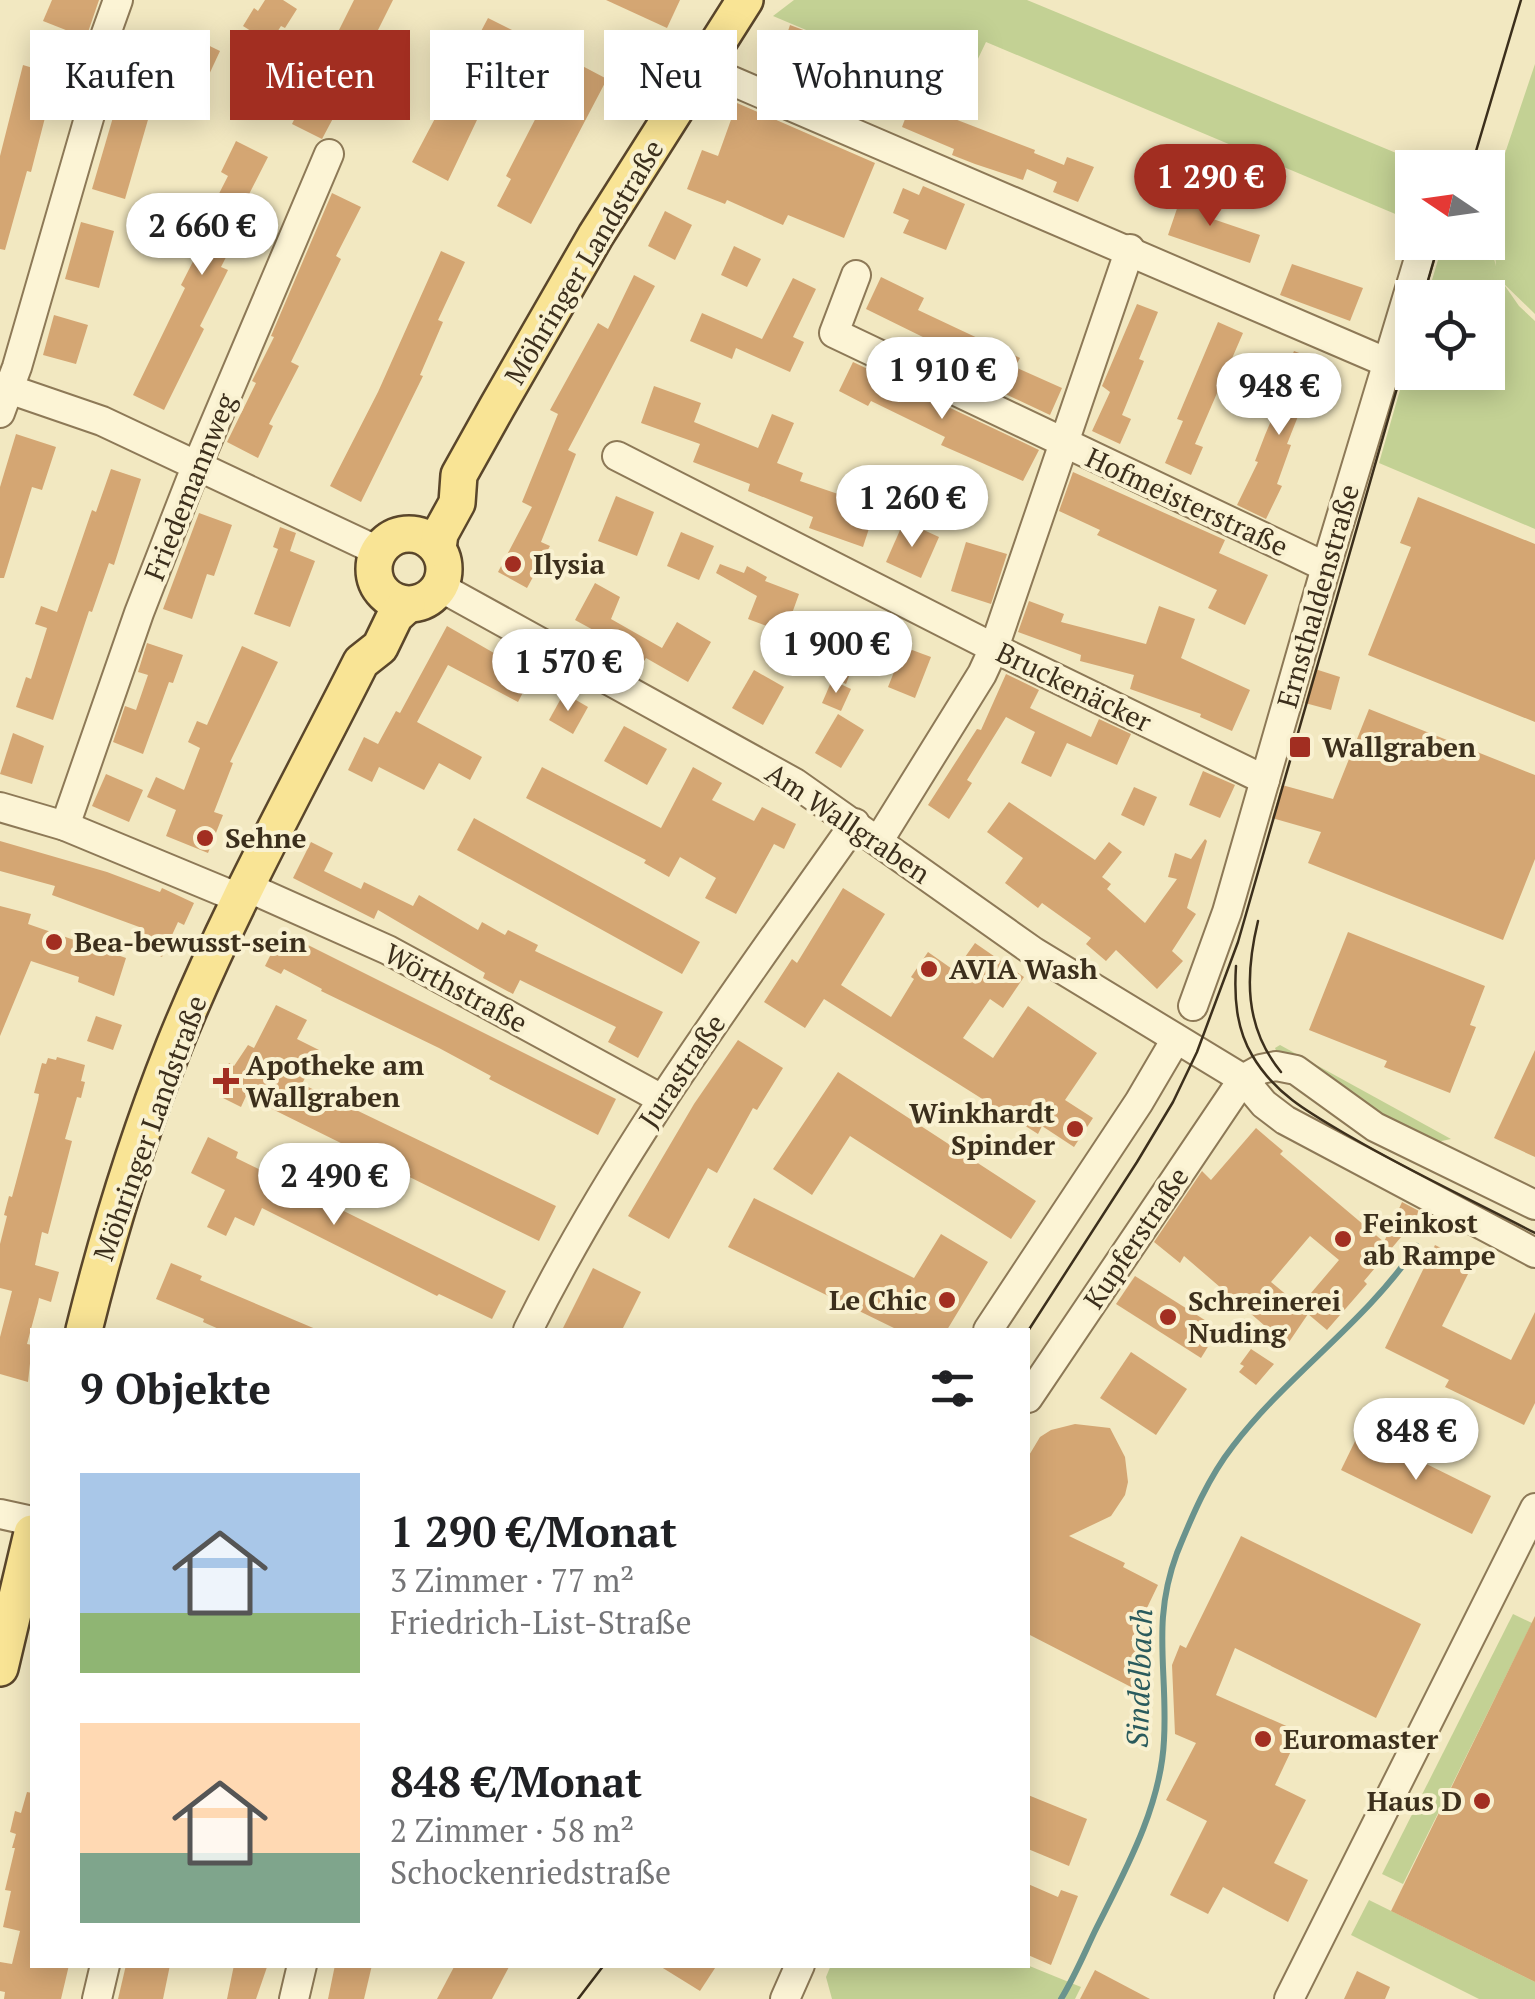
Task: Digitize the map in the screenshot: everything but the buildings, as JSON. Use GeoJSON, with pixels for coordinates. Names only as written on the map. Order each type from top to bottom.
{"type":"FeatureCollection","features":[{"type":"Feature","properties":{"kind":"main road","name":"Möhringer Landstraße"},"geometry":{"type":"LineString","coordinates":[[726,30],[745,0]]}},
{"type":"Feature","properties":{"kind":"main road","name":"Möhringer Landstraße"},"geometry":{"type":"LineString","coordinates":[[361,662],[380,647],[407,604],[430,598],[440,586],[445,567],[438,548],[440,534],[456,503],[459,475],[573,274],[669,120]]}},
{"type":"Feature","properties":{"kind":"main road","name":"Möhringer Landstraße"},"geometry":{"type":"LineString","coordinates":[[85,1328],[122,1188],[182,1026],[244,893],[361,662],[362,636],[376,606],[387,556],[418,526],[436,492],[459,475]]}},
{"type":"Feature","properties":{"kind":"main road"},"geometry":{"type":"LineString","coordinates":[[407,604],[392,600],[387,556],[423,536],[438,548]]}},
{"type":"Feature","properties":{"kind":"main road"},"geometry":{"type":"LineString","coordinates":[[0,1668],[30,1541]]}},
{"type":"Feature","properties":{"kind":"street"},"geometry":{"type":"LineString","coordinates":[[118,0],[98,56],[100,80],[3,396],[102,421],[387,556]]}},
{"type":"Feature","properties":{"kind":"street"},"geometry":{"type":"LineString","coordinates":[[737,84],[1388,362]]}},
{"type":"Feature","properties":{"kind":"street","name":"Friedemannweg"},"geometry":{"type":"LineString","coordinates":[[65,826],[139,613],[197,465],[329,154]]}},
{"type":"Feature","properties":{"kind":"street"},"geometry":{"type":"LineString","coordinates":[[879,840],[982,674],[994,648],[1130,249]]}},
{"type":"Feature","properties":{"kind":"street","name":"Ernsthaldenstraße"},"geometry":{"type":"LineString","coordinates":[[1194,1006],[1419,260]]}},
{"type":"Feature","properties":{"kind":"street","name":"Hofmeisterstraße"},"geometry":{"type":"LineString","coordinates":[[856,275],[834,333],[1326,567]]}},
{"type":"Feature","properties":{"kind":"street","name":"Bruckenäcker"},"geometry":{"type":"LineString","coordinates":[[617,456],[994,648],[1265,780]]}},
{"type":"Feature","properties":{"kind":"street","name":"Am Wallgraben"},"geometry":{"type":"LineString","coordinates":[[440,586],[795,784],[1034,952],[1243,1078],[1264,1104],[1286,1120],[1535,1253]]}},
{"type":"Feature","properties":{"kind":"street","name":"Wörthstraße"},"geometry":{"type":"LineString","coordinates":[[0,808],[65,826],[388,950],[660,1098]]}},
{"type":"Feature","properties":{"kind":"street","name":"Jurastraße"},"geometry":{"type":"LineString","coordinates":[[529,1328],[552,1280],[660,1098],[855,824]]}},
{"type":"Feature","properties":{"kind":"street"},"geometry":{"type":"LineString","coordinates":[[989,1328],[1176,1039]]}},
{"type":"Feature","properties":{"kind":"street"},"geometry":{"type":"LineString","coordinates":[[1243,1078],[1261,1068],[1296,1070],[1375,1128],[1535,1204]]}},
{"type":"Feature","properties":{"kind":"street","name":"Kupferstraße"},"geometry":{"type":"LineString","coordinates":[[1030,1395],[1243,1078]]}},
{"type":"Feature","properties":{"kind":"street"},"geometry":{"type":"LineString","coordinates":[[1289,1999],[1535,1508]]}},
{"type":"Feature","properties":{"kind":"street"},"geometry":{"type":"LineString","coordinates":[[0,1514],[30,1521]]}},
{"type":"Feature","properties":{"kind":"street"},"geometry":{"type":"LineString","coordinates":[[97,1999],[104,1968]]}},
{"type":"Feature","properties":{"kind":"street"},"geometry":{"type":"LineString","coordinates":[[294,1999],[301,1968]]}},
{"type":"Feature","properties":{"kind":"street"},"geometry":{"type":"LineString","coordinates":[[784,1999],[799,1968]]}},
{"type":"Feature","properties":{"kind":"green space"},"geometry":{"type":"Polygon","coordinates":[[[794,0],[1027,0],[1395,152],[1395,214],[986,42],[978,59],[978,30],[806,30],[773,16],[794,0]]]}},
{"type":"Feature","properties":{"kind":"green space"},"geometry":{"type":"Polygon","coordinates":[[[1535,64],[1535,314],[1505,285],[1505,280],[1432,280],[1438,260],[1494,260],[1496,266],[1495,260],[1505,260],[1505,153],[1535,64]]]}},
{"type":"Feature","properties":{"kind":"green space"},"geometry":{"type":"Polygon","coordinates":[[[1505,286],[1535,321],[1535,529],[1379,463],[1400,390],[1505,390],[1505,286]]]}},
{"type":"Feature","properties":{"kind":"green space"},"geometry":{"type":"Polygon","coordinates":[[[1280,1045],[1451,1139],[1437,1142],[1417,1138],[1278,1055],[1275,1048],[1280,1045]]]}},
{"type":"Feature","properties":{"kind":"green space"},"geometry":{"type":"Polygon","coordinates":[[[1513,1614],[1532,1623],[1403,1884],[1382,1874],[1513,1614]]]}},
{"type":"Feature","properties":{"kind":"green space"},"geometry":{"type":"Polygon","coordinates":[[[1369,1900],[1535,1982],[1535,1999],[1479,1999],[1351,1935],[1369,1900]]]}},
{"type":"Feature","properties":{"kind":"green space"},"geometry":{"type":"Polygon","coordinates":[[[1030,1966],[1081,1987],[1075,1999],[832,1999],[826,1977],[830,1968],[1030,1966]]]}},
{"type":"Feature","properties":{"kind":"waterway","name":"Sindelbach"},"geometry":{"type":"LineString","coordinates":[[1061,1999],[1129,1863],[1156,1790],[1164,1740],[1165,1602],[1177,1553],[1195,1511],[1224,1458],[1255,1420],[1351,1324],[1417,1246]]}},
{"type":"Feature","properties":{"kind":"tram line"},"geometry":{"type":"LineString","coordinates":[[1476,150],[1521,0]]}},
{"type":"Feature","properties":{"kind":"tram line"},"geometry":{"type":"LineString","coordinates":[[1428,280],[1434,260]]}},
{"type":"Feature","properties":{"kind":"tram line"},"geometry":{"type":"LineString","coordinates":[[1030,1328],[1137,1162],[1197,1052],[1238,942],[1396,390]]}},
{"type":"Feature","properties":{"kind":"tram line"},"geometry":{"type":"LineString","coordinates":[[1258,921],[1251,961],[1251,1000],[1260,1037],[1281,1072]]}},
{"type":"Feature","properties":{"kind":"tram line"},"geometry":{"type":"LineString","coordinates":[[1236,966],[1236,1001],[1242,1034],[1261,1069],[1283,1093],[1374,1150],[1535,1233]]}},
{"type":"Feature","properties":{"kind":"tram line"},"geometry":{"type":"LineString","coordinates":[[578,1999],[602,1968]]}},
{"type":"Feature","properties":{"kind":"place","name":"Ilysia"},"geometry":{"type":"Point","coordinates":[513,564]}},
{"type":"Feature","properties":{"kind":"place","name":"Wallgraben"},"geometry":{"type":"Point","coordinates":[1300,747]}},
{"type":"Feature","properties":{"kind":"place","name":"Sehne"},"geometry":{"type":"Point","coordinates":[205,838]}},
{"type":"Feature","properties":{"kind":"place","name":"Bea-bewusst-sein"},"geometry":{"type":"Point","coordinates":[54,942]}},
{"type":"Feature","properties":{"kind":"place","name":"AVIA Wash"},"geometry":{"type":"Point","coordinates":[929,969]}},
{"type":"Feature","properties":{"kind":"place","name":"Apotheke am Wallgraben"},"geometry":{"type":"Point","coordinates":[226,1081]}},
{"type":"Feature","properties":{"kind":"place","name":"Winkhardt Spinder"},"geometry":{"type":"Point","coordinates":[1075,1129]}},
{"type":"Feature","properties":{"kind":"place","name":"Feinkost ab Rampe"},"geometry":{"type":"Point","coordinates":[1343,1239]}},
{"type":"Feature","properties":{"kind":"place","name":"Le Chic"},"geometry":{"type":"Point","coordinates":[947,1300]}},
{"type":"Feature","properties":{"kind":"place","name":"Schreinerei Nuding"},"geometry":{"type":"Point","coordinates":[1168,1317]}},
{"type":"Feature","properties":{"kind":"place","name":"Euromaster"},"geometry":{"type":"Point","coordinates":[1263,1739]}},
{"type":"Feature","properties":{"kind":"place","name":"Haus D"},"geometry":{"type":"Point","coordinates":[1482,1801]}}]}
